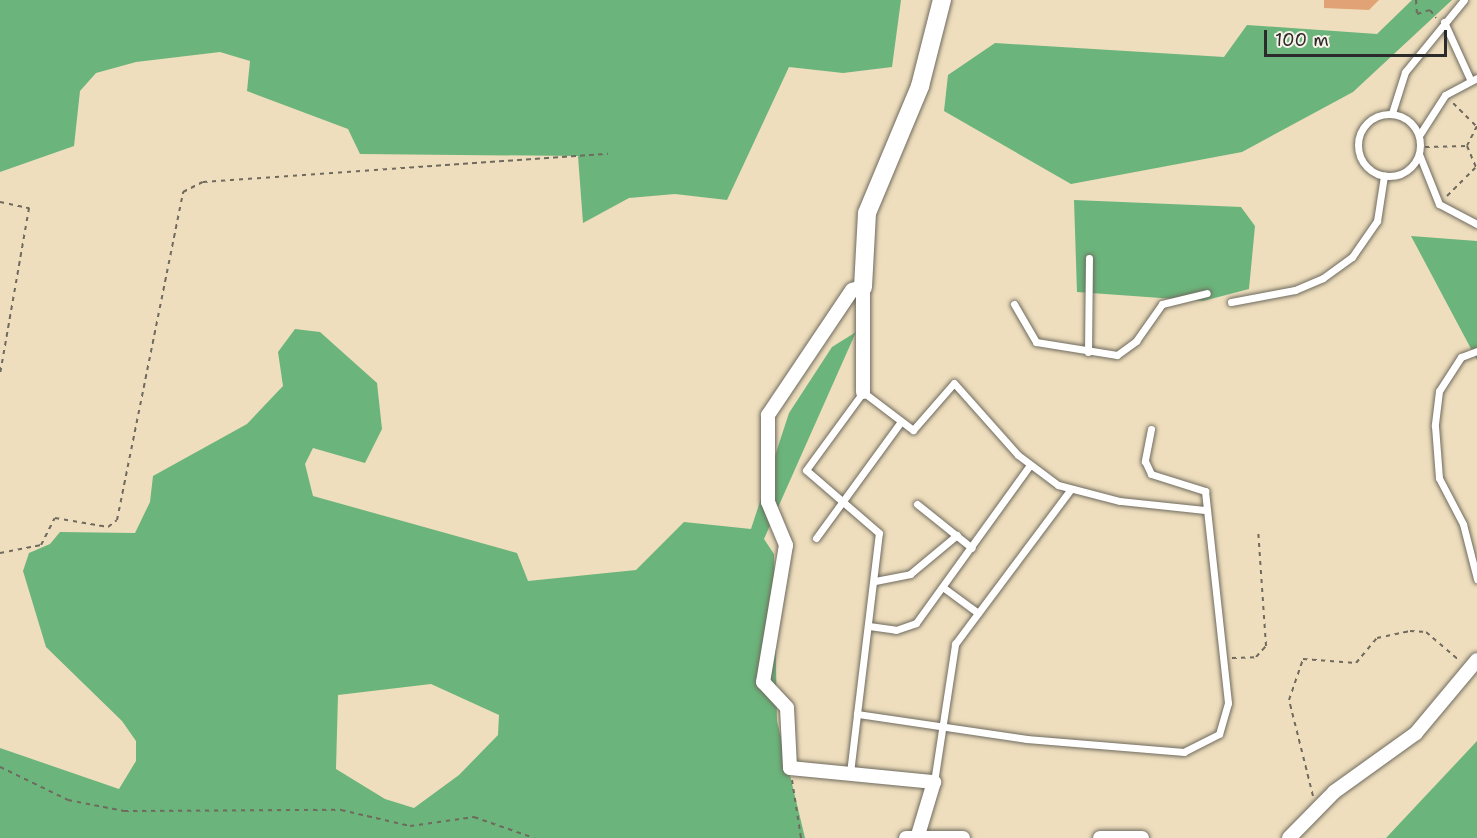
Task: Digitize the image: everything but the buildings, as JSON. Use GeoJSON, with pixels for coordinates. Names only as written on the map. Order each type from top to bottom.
{"type":"FeatureCollection","features":[{"type":"Feature","properties":{"kind":"street"},"geometry":{"type":"LineString","coordinates":[[863,392],[863,287],[867,213],[920,86],[942,0]]}},
{"type":"Feature","properties":{"kind":"street"},"geometry":{"type":"LineString","coordinates":[[863,287],[852,290],[768,415],[768,502],[786,545],[763,682],[787,708],[790,768],[934,782],[912,836],[963,838]]}},
{"type":"Feature","properties":{"kind":"street"},"geometry":{"type":"LineString","coordinates":[[1289,838],[1318,808],[1416,733],[1473,664]]}},
{"type":"Feature","properties":{"kind":"street"},"geometry":{"type":"LineString","coordinates":[[1100,838],[1142,838]]}},
{"type":"Feature","properties":{"kind":"lane"},"geometry":{"type":"LineString","coordinates":[[1392,113],[1405,72],[1446,19],[1464,0]]}},
{"type":"Feature","properties":{"kind":"lane"},"geometry":{"type":"LineString","coordinates":[[1446,19],[1473,79],[1445,95],[1420,134],[1420,150],[1439,204],[1477,224]]}},
{"type":"Feature","properties":{"kind":"lane"},"geometry":{"type":"LineString","coordinates":[[1392,113],[1420,134]]}},
{"type":"Feature","properties":{"kind":"lane"},"geometry":{"type":"LineString","coordinates":[[1392,113],[1372,119],[1358,139],[1363,163],[1384,176],[1407,171],[1420,150]]}},
{"type":"Feature","properties":{"kind":"lane"},"geometry":{"type":"LineString","coordinates":[[1231,302],[1294,290],[1323,278],[1352,257],[1377,221],[1384,176]]}},
{"type":"Feature","properties":{"kind":"lane"},"geometry":{"type":"LineString","coordinates":[[1088,352],[1089,258]]}},
{"type":"Feature","properties":{"kind":"lane"},"geometry":{"type":"LineString","coordinates":[[1014,304],[1036,342],[1088,352],[1121,354],[1162,304],[1207,293]]}},
{"type":"Feature","properties":{"kind":"lane"},"geometry":{"type":"LineString","coordinates":[[1477,351],[1461,357],[1439,391],[1435,426],[1439,478],[1463,524],[1477,579]]}},
{"type":"Feature","properties":{"kind":"lane"},"geometry":{"type":"LineString","coordinates":[[850,773],[879,533],[806,470],[863,392],[899,424],[917,428],[954,383],[1030,465],[1070,490],[1204,510]]}},
{"type":"Feature","properties":{"kind":"lane"},"geometry":{"type":"LineString","coordinates":[[816,538],[899,424]]}},
{"type":"Feature","properties":{"kind":"lane"},"geometry":{"type":"LineString","coordinates":[[857,714],[1027,739],[1197,750],[1219,734],[1226,721],[1223,659],[1204,510],[1205,491],[1151,474],[1145,461],[1151,429]]}},
{"type":"Feature","properties":{"kind":"lane"},"geometry":{"type":"LineString","coordinates":[[869,626],[896,630],[916,623],[944,588],[1030,465]]}},
{"type":"Feature","properties":{"kind":"lane"},"geometry":{"type":"LineString","coordinates":[[934,782],[955,644],[1070,490]]}},
{"type":"Feature","properties":{"kind":"lane"},"geometry":{"type":"LineString","coordinates":[[917,504],[972,548]]}},
{"type":"Feature","properties":{"kind":"lane"},"geometry":{"type":"LineString","coordinates":[[875,581],[910,574],[957,535]]}},
{"type":"Feature","properties":{"kind":"lane"},"geometry":{"type":"LineString","coordinates":[[944,588],[978,613]]}},
{"type":"Feature","properties":{"kind":"path"},"geometry":{"type":"LineString","coordinates":[[1416,0],[1417,14],[1431,10],[1433,19],[1446,19]]}},
{"type":"Feature","properties":{"kind":"path"},"geometry":{"type":"LineString","coordinates":[[1439,204],[1476,168],[1467,146],[1477,126],[1445,95]]}},
{"type":"Feature","properties":{"kind":"path"},"geometry":{"type":"LineString","coordinates":[[1420,150],[1467,146]]}},
{"type":"Feature","properties":{"kind":"path"},"geometry":{"type":"LineString","coordinates":[[0,553],[41,545],[55,518],[108,527],[117,520],[183,192],[203,182],[608,154]]}},
{"type":"Feature","properties":{"kind":"path"},"geometry":{"type":"LineString","coordinates":[[0,202],[28,208],[0,375]]}},
{"type":"Feature","properties":{"kind":"path"},"geometry":{"type":"LineString","coordinates":[[1223,659],[1256,657],[1266,646],[1258,529]]}},
{"type":"Feature","properties":{"kind":"path"},"geometry":{"type":"LineString","coordinates":[[1318,808],[1306,780],[1289,700],[1303,659],[1356,663],[1377,638],[1425,632],[1473,664]]}},
{"type":"Feature","properties":{"kind":"path"},"geometry":{"type":"LineString","coordinates":[[0,767],[68,800],[124,811],[341,810],[410,825],[474,817],[534,838]]}},
{"type":"Feature","properties":{"kind":"path"},"geometry":{"type":"LineString","coordinates":[[790,768],[801,838]]}},
{"type":"Feature","properties":{"kind":"green space"},"geometry":{"type":"Polygon","coordinates":[[[0,0],[901,0],[892,67],[843,73],[789,67],[727,200],[675,194],[629,198],[583,223],[578,156],[360,154],[348,129],[247,91],[250,61],[220,52],[136,62],[96,73],[80,91],[74,146],[0,172],[0,0]]]}},
{"type":"Feature","properties":{"kind":"green space"},"geometry":{"type":"Polygon","coordinates":[[[1412,0],[1452,0],[1353,92],[1242,152],[1071,184],[944,111],[948,75],[995,43],[1224,57],[1247,25],[1377,34],[1412,0]]]}},
{"type":"Feature","properties":{"kind":"green space"},"geometry":{"type":"Polygon","coordinates":[[[1074,200],[1241,207],[1255,226],[1249,289],[1203,301],[1077,292],[1074,200]]]}},
{"type":"Feature","properties":{"kind":"green space"},"geometry":{"type":"Polygon","coordinates":[[[1411,236],[1477,241],[1477,360],[1411,236]]]}},
{"type":"Feature","properties":{"kind":"green space"},"geometry":{"type":"Polygon","coordinates":[[[295,329],[320,332],[377,383],[382,429],[365,463],[313,448],[305,464],[313,496],[517,553],[528,581],[636,570],[684,522],[751,529],[789,413],[832,347],[856,332],[764,539],[774,554],[777,721],[805,838],[0,838],[0,748],[119,789],[136,761],[136,741],[122,721],[46,647],[23,571],[29,553],[50,544],[60,532],[135,533],[150,502],[153,476],[247,424],[283,386],[278,352],[295,329]],[[431,684],[338,695],[336,769],[385,799],[414,808],[459,775],[498,735],[499,715],[431,684]]]}},
{"type":"Feature","properties":{"kind":"green space"},"geometry":{"type":"Polygon","coordinates":[[[1477,741],[1477,838],[1386,838],[1477,741]]]}}]}
